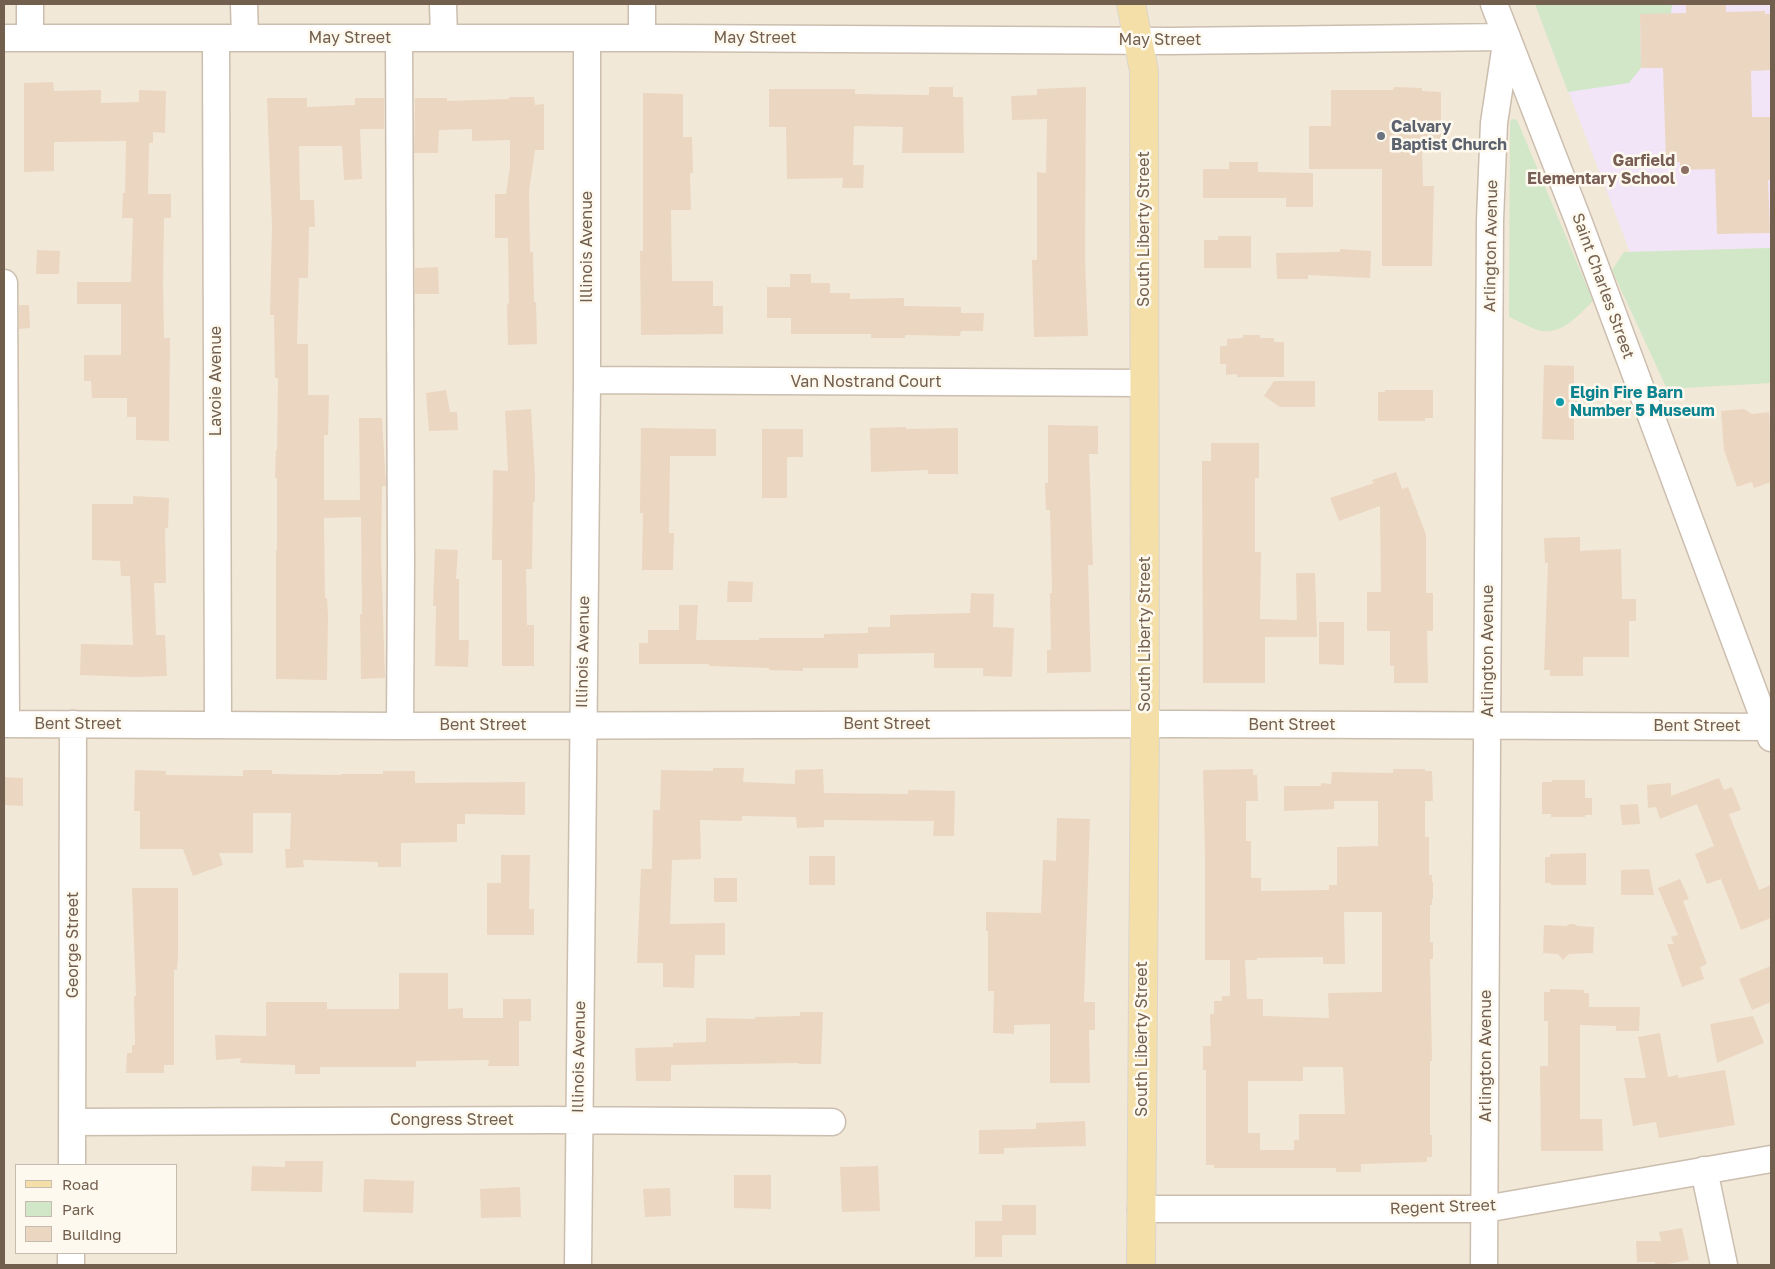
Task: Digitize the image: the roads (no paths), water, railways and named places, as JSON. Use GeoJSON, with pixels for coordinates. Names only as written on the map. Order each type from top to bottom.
{"type":"FeatureCollection","features":[{"type":"Feature","properties":{"kind":"main road","name":"South Liberty Street"},"geometry":{"type":"LineString","coordinates":[[1131,4],[1144,71],[1145,724],[1141,1265]]}},
{"type":"Feature","properties":{"kind":"street"},"geometry":{"type":"LineString","coordinates":[[30,4],[30,37]]}},
{"type":"Feature","properties":{"kind":"street"},"geometry":{"type":"LineString","coordinates":[[244,4],[245,38]]}},
{"type":"Feature","properties":{"kind":"street"},"geometry":{"type":"LineString","coordinates":[[443,4],[444,38]]}},
{"type":"Feature","properties":{"kind":"street"},"geometry":{"type":"LineString","coordinates":[[642,4],[642,38]]}},
{"type":"Feature","properties":{"kind":"street","name":"Saint Charles Street"},"geometry":{"type":"LineString","coordinates":[[1494,4],[1575,210],[1770,731]]}},
{"type":"Feature","properties":{"kind":"street","name":"May Street"},"geometry":{"type":"LineString","coordinates":[[4,38],[1139,40],[1462,39],[1507,37]]}},
{"type":"Feature","properties":{"kind":"street","name":"Arlington Avenue"},"geometry":{"type":"LineString","coordinates":[[1484,1265],[1490,220],[1494,123],[1507,37]]}},
{"type":"Feature","properties":{"kind":"street","name":"Lavoie Avenue"},"geometry":{"type":"LineString","coordinates":[[216,38],[218,724]]}},
{"type":"Feature","properties":{"kind":"street"},"geometry":{"type":"LineString","coordinates":[[399,38],[400,726]]}},
{"type":"Feature","properties":{"kind":"street","name":"Illinois Avenue"},"geometry":{"type":"LineString","coordinates":[[578,1265],[587,380],[587,39]]}},
{"type":"Feature","properties":{"kind":"street"},"geometry":{"type":"LineString","coordinates":[[4,283],[5,724]]}},
{"type":"Feature","properties":{"kind":"street","name":"Van Nostrand Court"},"geometry":{"type":"LineString","coordinates":[[587,380],[1144,383]]}},
{"type":"Feature","properties":{"kind":"street","name":"Bent Street"},"geometry":{"type":"LineString","coordinates":[[5,724],[400,726],[1488,725],[1770,731]]}},
{"type":"Feature","properties":{"kind":"street","name":"George Street"},"geometry":{"type":"LineString","coordinates":[[72,1164],[74,724]]}},
{"type":"Feature","properties":{"kind":"street","name":"Congress Street"},"geometry":{"type":"LineString","coordinates":[[72,1122],[579,1120],[832,1122]]}},
{"type":"Feature","properties":{"kind":"street","name":"Regent Street"},"geometry":{"type":"LineString","coordinates":[[1141,1209],[1485,1209],[1771,1159]]}},
{"type":"Feature","properties":{"kind":"street"},"geometry":{"type":"LineString","coordinates":[[1704,1170],[1724,1265]]}},
{"type":"Feature","properties":{"kind":"place","name":"Calvary Baptist Church"},"geometry":{"type":"Point","coordinates":[1381,136]}},
{"type":"Feature","properties":{"kind":"place","name":"Garfield Elementary School"},"geometry":{"type":"Point","coordinates":[1685,170]}},
{"type":"Feature","properties":{"kind":"place","name":"Elgin Fire Barn Number 5 Museum"},"geometry":{"type":"Point","coordinates":[1560,402]}}]}
